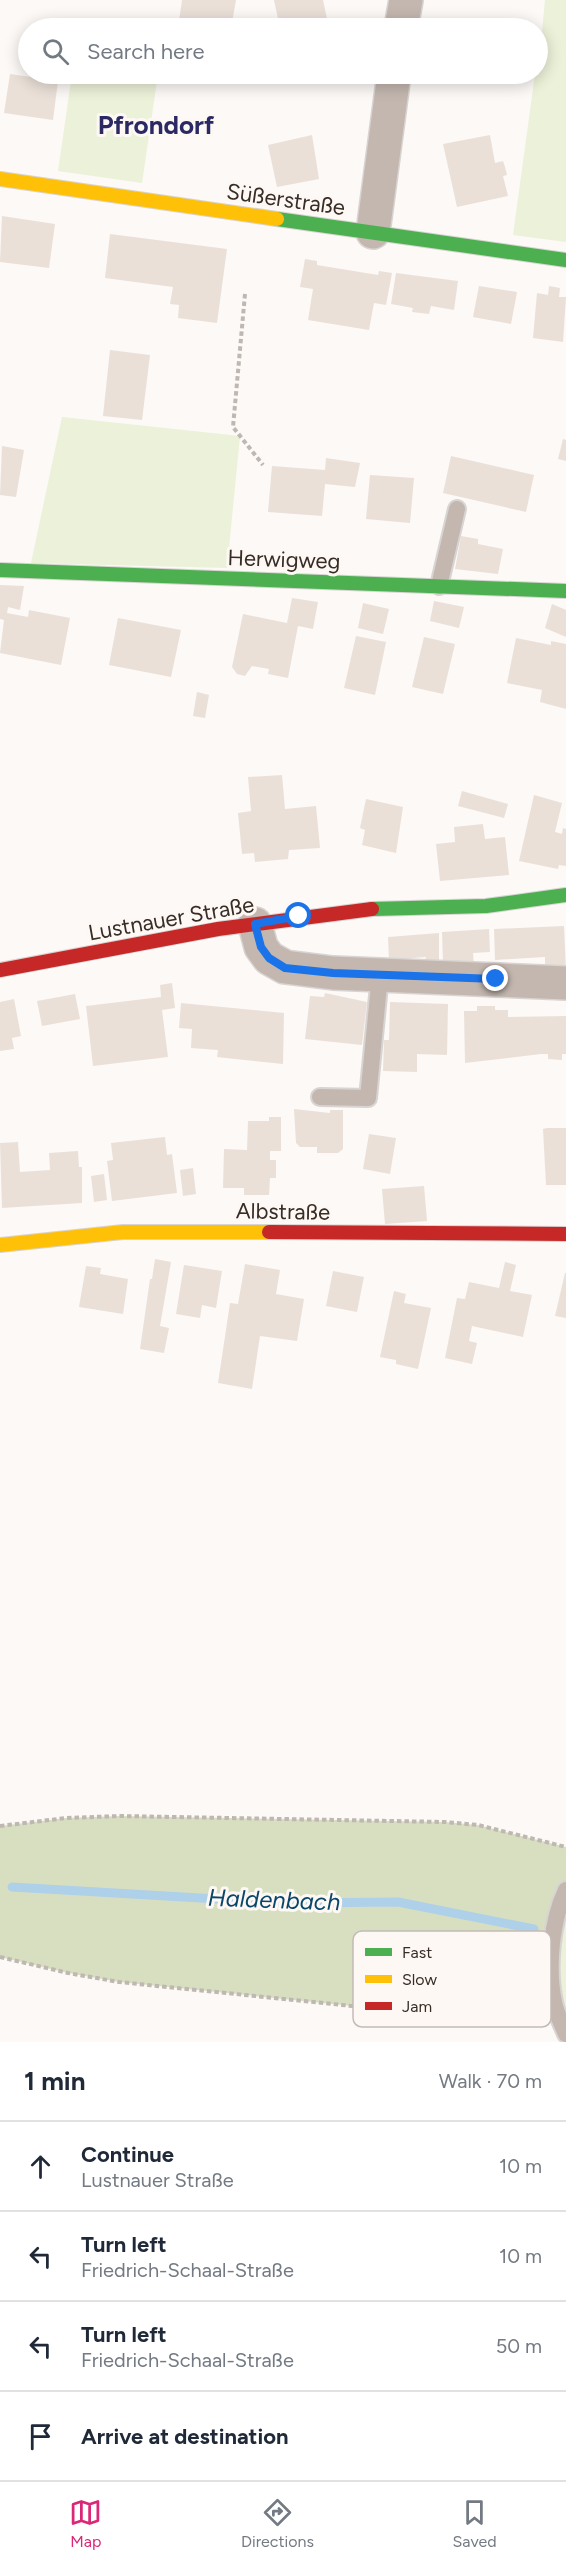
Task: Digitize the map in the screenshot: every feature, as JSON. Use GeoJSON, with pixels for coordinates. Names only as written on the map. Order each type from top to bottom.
{"type":"FeatureCollection","features":[{"type":"Feature","properties":{"kind":"street"},"geometry":{"type":"LineString","coordinates":[[403,18],[406,0]]}},
{"type":"Feature","properties":{"kind":"street"},"geometry":{"type":"LineString","coordinates":[[373,232],[393,84]]}},
{"type":"Feature","properties":{"kind":"street","name":"Süßerstraße"},"geometry":{"type":"LineString","coordinates":[[0,179],[566,260]]}},
{"type":"Feature","properties":{"kind":"street","name":"Herwigweg"},"geometry":{"type":"LineString","coordinates":[[0,570],[566,591]]}},
{"type":"Feature","properties":{"kind":"street","name":"Lustnauer Straße"},"geometry":{"type":"LineString","coordinates":[[0,970],[255,924],[352,911],[527,903],[566,895]]}},
{"type":"Feature","properties":{"kind":"street"},"geometry":{"type":"LineString","coordinates":[[255,924],[261,947],[269,958],[285,968],[380,975],[566,983]]}},
{"type":"Feature","properties":{"kind":"street","name":"Albstraße"},"geometry":{"type":"LineString","coordinates":[[0,1245],[123,1232],[190,1230],[566,1234]]}},
{"type":"Feature","properties":{"kind":"lane"},"geometry":{"type":"LineString","coordinates":[[439,586],[456,509]]}},
{"type":"Feature","properties":{"kind":"lane"},"geometry":{"type":"LineString","coordinates":[[320,1097],[368,1098],[380,975]]}},
{"type":"Feature","properties":{"kind":"lane"},"geometry":{"type":"LineString","coordinates":[[566,1890],[553,1930],[554,2002],[566,2034]]}},
{"type":"Feature","properties":{"kind":"path"},"geometry":{"type":"LineString","coordinates":[[245,294],[233,428],[263,465]]}},
{"type":"Feature","properties":{"kind":"path"},"geometry":{"type":"LineString","coordinates":[[0,1826],[66,1818],[120,1816],[426,1821],[478,1825],[566,1847]]}},
{"type":"Feature","properties":{"kind":"path"},"geometry":{"type":"LineString","coordinates":[[0,1957],[68,1974],[119,1982],[353,2006]]}},
{"type":"Feature","properties":{"kind":"green space"},"geometry":{"type":"Polygon","coordinates":[[[545,0],[566,0],[566,242],[513,235],[534,84],[548,84],[548,18],[543,18],[545,0]]]}},
{"type":"Feature","properties":{"kind":"green space"},"geometry":{"type":"Polygon","coordinates":[[[71,84],[157,84],[142,183],[58,171],[71,84]]]}},
{"type":"Feature","properties":{"kind":"green space"},"geometry":{"type":"Polygon","coordinates":[[[62,417],[240,436],[227,568],[31,563],[62,417]]]}},
{"type":"Feature","properties":{"kind":"green space"},"geometry":{"type":"Polygon","coordinates":[[[120,1816],[445,1822],[478,1825],[566,1847],[566,1890],[560,1903],[554,2002],[551,2002],[551,1931],[353,1931],[353,2006],[119,1982],[0,1957],[0,1826],[66,1818],[120,1816]]]}},
{"type":"Feature","properties":{"kind":"green space"},"geometry":{"type":"Polygon","coordinates":[[[566,1890],[566,2007],[554,2002],[552,1958],[566,1890]]]}},
{"type":"Feature","properties":{"kind":"building"},"geometry":{"type":"Polygon","coordinates":[[[182,0],[236,0],[233,18],[179,18],[182,0]]]}},
{"type":"Feature","properties":{"kind":"building"},"geometry":{"type":"Polygon","coordinates":[[[274,0],[323,0],[327,18],[278,18],[274,0]]]}},
{"type":"Feature","properties":{"kind":"building"},"geometry":{"type":"Polygon","coordinates":[[[10,74],[18,75],[18,84],[58,84],[53,120],[4,113],[10,74]]]}},
{"type":"Feature","properties":{"kind":"building"},"geometry":{"type":"Polygon","coordinates":[[[312,135],[319,179],[277,187],[268,145],[312,135]]]}},
{"type":"Feature","properties":{"kind":"building"},"geometry":{"type":"Polygon","coordinates":[[[490,135],[495,163],[503,161],[505,167],[507,175],[503,176],[508,196],[457,207],[443,144],[490,135]]]}},
{"type":"Feature","properties":{"kind":"building"},"geometry":{"type":"Polygon","coordinates":[[[2,216],[55,224],[49,268],[0,262],[2,216]]]}},
{"type":"Feature","properties":{"kind":"building"},"geometry":{"type":"Polygon","coordinates":[[[110,234],[227,249],[217,323],[178,318],[179,305],[170,304],[173,287],[105,278],[110,234]]]}},
{"type":"Feature","properties":{"kind":"building"},"geometry":{"type":"Polygon","coordinates":[[[305,259],[317,261],[317,265],[378,275],[379,271],[392,273],[386,305],[374,303],[369,330],[308,320],[313,289],[300,287],[305,259]]]}},
{"type":"Feature","properties":{"kind":"building"},"geometry":{"type":"Polygon","coordinates":[[[396,273],[458,281],[454,310],[431,306],[429,314],[412,312],[413,308],[391,304],[396,273]]]}},
{"type":"Feature","properties":{"kind":"building"},"geometry":{"type":"Polygon","coordinates":[[[479,286],[517,292],[511,324],[473,317],[479,286]]]}},
{"type":"Feature","properties":{"kind":"building"},"geometry":{"type":"Polygon","coordinates":[[[549,286],[560,288],[559,297],[566,297],[563,342],[533,338],[537,293],[548,295],[549,286]]]}},
{"type":"Feature","properties":{"kind":"building"},"geometry":{"type":"Polygon","coordinates":[[[110,350],[150,355],[142,420],[103,416],[110,350]]]}},
{"type":"Feature","properties":{"kind":"building"},"geometry":{"type":"Polygon","coordinates":[[[563,439],[566,440],[566,461],[558,459],[563,439]]]}},
{"type":"Feature","properties":{"kind":"building"},"geometry":{"type":"Polygon","coordinates":[[[2,446],[24,450],[16,497],[0,495],[2,446]]]}},
{"type":"Feature","properties":{"kind":"building"},"geometry":{"type":"Polygon","coordinates":[[[451,456],[534,475],[526,512],[443,493],[451,456]]]}},
{"type":"Feature","properties":{"kind":"building"},"geometry":{"type":"Polygon","coordinates":[[[326,458],[360,463],[355,487],[325,484],[322,516],[268,512],[272,466],[325,470],[326,458]]]}},
{"type":"Feature","properties":{"kind":"building"},"geometry":{"type":"Polygon","coordinates":[[[370,475],[414,478],[410,523],[366,519],[370,475]]]}},
{"type":"Feature","properties":{"kind":"building"},"geometry":{"type":"Polygon","coordinates":[[[461,536],[478,539],[478,544],[503,549],[498,574],[455,569],[461,536]]]}},
{"type":"Feature","properties":{"kind":"building"},"geometry":{"type":"Polygon","coordinates":[[[0,585],[24,586],[20,610],[8,607],[7,613],[28,617],[29,610],[70,618],[61,665],[0,653],[4,620],[0,619],[0,585]]]}},
{"type":"Feature","properties":{"kind":"building"},"geometry":{"type":"Polygon","coordinates":[[[292,598],[318,602],[313,629],[298,626],[288,678],[268,674],[269,669],[252,666],[245,676],[237,674],[232,667],[243,614],[287,623],[292,598]]]}},
{"type":"Feature","properties":{"kind":"building"},"geometry":{"type":"Polygon","coordinates":[[[434,601],[464,607],[459,628],[430,621],[434,601]]]}},
{"type":"Feature","properties":{"kind":"building"},"geometry":{"type":"Polygon","coordinates":[[[363,603],[389,609],[383,634],[358,628],[363,603]]]}},
{"type":"Feature","properties":{"kind":"building"},"geometry":{"type":"Polygon","coordinates":[[[552,604],[566,610],[566,637],[545,628],[552,604]]]}},
{"type":"Feature","properties":{"kind":"building"},"geometry":{"type":"Polygon","coordinates":[[[118,618],[181,630],[171,677],[109,665],[118,618]]]}},
{"type":"Feature","properties":{"kind":"building"},"geometry":{"type":"Polygon","coordinates":[[[356,636],[386,642],[375,695],[344,688],[356,636]]]}},
{"type":"Feature","properties":{"kind":"building"},"geometry":{"type":"Polygon","coordinates":[[[424,637],[455,644],[443,694],[412,687],[424,637]]]}},
{"type":"Feature","properties":{"kind":"building"},"geometry":{"type":"Polygon","coordinates":[[[516,638],[551,645],[551,641],[566,644],[566,709],[540,702],[542,690],[507,683],[516,638]]]}},
{"type":"Feature","properties":{"kind":"building"},"geometry":{"type":"Polygon","coordinates":[[[197,692],[209,695],[205,718],[193,716],[197,692]]]}},
{"type":"Feature","properties":{"kind":"building"},"geometry":{"type":"Polygon","coordinates":[[[282,775],[285,809],[316,806],[320,848],[289,850],[288,859],[255,862],[254,853],[242,854],[238,813],[251,811],[248,777],[282,775]]]}},
{"type":"Feature","properties":{"kind":"building"},"geometry":{"type":"Polygon","coordinates":[[[462,791],[508,804],[504,818],[458,806],[462,791]]]}},
{"type":"Feature","properties":{"kind":"building"},"geometry":{"type":"Polygon","coordinates":[[[534,795],[562,803],[555,832],[562,834],[563,828],[566,829],[566,866],[559,865],[558,869],[519,861],[534,795]]]}},
{"type":"Feature","properties":{"kind":"building"},"geometry":{"type":"Polygon","coordinates":[[[366,799],[403,807],[396,853],[362,845],[365,830],[360,828],[366,799]]]}},
{"type":"Feature","properties":{"kind":"building"},"geometry":{"type":"Polygon","coordinates":[[[483,824],[485,839],[505,837],[509,875],[440,881],[436,844],[455,842],[454,827],[483,824]]]}},
{"type":"Feature","properties":{"kind":"building"},"geometry":{"type":"Polygon","coordinates":[[[564,926],[566,971],[545,969],[545,957],[495,960],[494,929],[564,926]]]}},
{"type":"Feature","properties":{"kind":"building"},"geometry":{"type":"Polygon","coordinates":[[[489,929],[490,952],[473,953],[474,965],[443,964],[442,932],[489,929]]]}},
{"type":"Feature","properties":{"kind":"building"},"geometry":{"type":"Polygon","coordinates":[[[439,933],[439,964],[425,962],[426,957],[389,960],[388,937],[439,933]]]}},
{"type":"Feature","properties":{"kind":"building"},"geometry":{"type":"Polygon","coordinates":[[[172,983],[175,1008],[162,1010],[168,1057],[93,1066],[86,1006],[161,997],[160,985],[172,983]]]}},
{"type":"Feature","properties":{"kind":"building"},"geometry":{"type":"Polygon","coordinates":[[[325,993],[367,1002],[362,1045],[305,1039],[310,996],[324,997],[325,993]]]}},
{"type":"Feature","properties":{"kind":"building"},"geometry":{"type":"Polygon","coordinates":[[[75,994],[80,1019],[42,1026],[37,1001],[75,994]]]}},
{"type":"Feature","properties":{"kind":"building"},"geometry":{"type":"Polygon","coordinates":[[[14,999],[21,1036],[12,1038],[14,1049],[0,1051],[0,1002],[14,999]]]}},
{"type":"Feature","properties":{"kind":"building"},"geometry":{"type":"Polygon","coordinates":[[[390,1002],[448,1004],[447,1055],[417,1054],[417,1072],[383,1071],[384,1040],[389,1040],[390,1002]]]}},
{"type":"Feature","properties":{"kind":"building"},"geometry":{"type":"Polygon","coordinates":[[[181,1003],[284,1013],[283,1064],[217,1057],[218,1050],[191,1048],[192,1029],[179,1028],[181,1003]]]}},
{"type":"Feature","properties":{"kind":"building"},"geometry":{"type":"Polygon","coordinates":[[[477,1006],[495,1006],[495,1010],[508,1010],[508,1017],[566,1016],[566,1054],[562,1054],[562,1060],[548,1059],[548,1054],[541,1054],[465,1063],[464,1011],[477,1011],[477,1006]]]}},
{"type":"Feature","properties":{"kind":"building"},"geometry":{"type":"Polygon","coordinates":[[[294,1109],[330,1113],[330,1110],[343,1110],[343,1149],[338,1153],[317,1153],[317,1147],[300,1147],[296,1143],[294,1109]]]}},
{"type":"Feature","properties":{"kind":"building"},"geometry":{"type":"Polygon","coordinates":[[[269,1117],[281,1117],[281,1151],[270,1151],[270,1160],[276,1160],[276,1178],[270,1178],[269,1195],[244,1195],[244,1188],[223,1188],[224,1149],[247,1150],[248,1121],[269,1121],[269,1117]]]}},
{"type":"Feature","properties":{"kind":"building"},"geometry":{"type":"Polygon","coordinates":[[[566,1128],[566,1185],[546,1185],[543,1129],[566,1128]]]}},
{"type":"Feature","properties":{"kind":"building"},"geometry":{"type":"Polygon","coordinates":[[[369,1134],[396,1138],[390,1174],[363,1169],[369,1134]]]}},
{"type":"Feature","properties":{"kind":"building"},"geometry":{"type":"Polygon","coordinates":[[[165,1137],[167,1155],[172,1154],[177,1193],[112,1201],[107,1161],[113,1160],[111,1143],[165,1137]]]}},
{"type":"Feature","properties":{"kind":"building"},"geometry":{"type":"Polygon","coordinates":[[[18,1142],[20,1172],[50,1170],[49,1153],[78,1151],[79,1167],[82,1167],[82,1203],[2,1208],[0,1143],[18,1142]]]}},
{"type":"Feature","properties":{"kind":"building"},"geometry":{"type":"Polygon","coordinates":[[[193,1168],[196,1194],[183,1196],[180,1170],[193,1168]]]}},
{"type":"Feature","properties":{"kind":"building"},"geometry":{"type":"Polygon","coordinates":[[[104,1174],[107,1200],[94,1202],[91,1176],[104,1174]]]}},
{"type":"Feature","properties":{"kind":"building"},"geometry":{"type":"Polygon","coordinates":[[[424,1186],[427,1221],[385,1224],[382,1189],[424,1186]]]}},
{"type":"Feature","properties":{"kind":"building"},"geometry":{"type":"Polygon","coordinates":[[[155,1259],[171,1262],[160,1326],[169,1328],[164,1353],[140,1349],[155,1259]]]}},
{"type":"Feature","properties":{"kind":"building"},"geometry":{"type":"Polygon","coordinates":[[[505,1262],[516,1265],[510,1291],[532,1295],[523,1337],[472,1326],[469,1341],[477,1343],[472,1364],[445,1358],[457,1298],[465,1299],[469,1282],[499,1288],[505,1262]]]}},
{"type":"Feature","properties":{"kind":"building"},"geometry":{"type":"Polygon","coordinates":[[[245,1264],[280,1270],[276,1294],[304,1299],[297,1341],[260,1336],[252,1389],[218,1383],[230,1303],[238,1304],[245,1264]]]}},
{"type":"Feature","properties":{"kind":"building"},"geometry":{"type":"Polygon","coordinates":[[[184,1265],[222,1271],[216,1308],[202,1305],[200,1318],[176,1314],[184,1265]]]}},
{"type":"Feature","properties":{"kind":"building"},"geometry":{"type":"Polygon","coordinates":[[[86,1266],[101,1268],[100,1274],[128,1279],[123,1314],[79,1307],[86,1266]]]}},
{"type":"Feature","properties":{"kind":"building"},"geometry":{"type":"Polygon","coordinates":[[[333,1271],[364,1277],[357,1312],[326,1306],[333,1271]]]}},
{"type":"Feature","properties":{"kind":"building"},"geometry":{"type":"Polygon","coordinates":[[[566,1273],[566,1318],[555,1316],[566,1273]]]}},
{"type":"Feature","properties":{"kind":"building"},"geometry":{"type":"Polygon","coordinates":[[[394,1291],[406,1294],[404,1303],[431,1308],[418,1369],[396,1364],[396,1360],[380,1357],[394,1291]]]}},
{"type":"Feature","properties":{"kind":"waterway","name":"Haldenbach"},"geometry":{"type":"LineString","coordinates":[[12,1887],[287,1903],[398,1902],[534,1929]]}},
{"type":"Feature","properties":{"kind":"traffic: fast"},"geometry":{"type":"LineString","coordinates":[[277,219],[566,260]]}},
{"type":"Feature","properties":{"kind":"traffic: fast"},"geometry":{"type":"LineString","coordinates":[[0,570],[566,591]]}},
{"type":"Feature","properties":{"kind":"traffic: fast"},"geometry":{"type":"LineString","coordinates":[[372,909],[486,906],[566,895]]}},
{"type":"Feature","properties":{"kind":"traffic: slow"},"geometry":{"type":"LineString","coordinates":[[0,179],[277,219]]}},
{"type":"Feature","properties":{"kind":"traffic: slow"},"geometry":{"type":"LineString","coordinates":[[0,1245],[123,1232],[269,1232]]}},
{"type":"Feature","properties":{"kind":"traffic: jam"},"geometry":{"type":"LineString","coordinates":[[0,970],[218,929],[372,909]]}},
{"type":"Feature","properties":{"kind":"traffic: jam"},"geometry":{"type":"LineString","coordinates":[[269,1232],[566,1234]]}},
{"type":"Feature","properties":{"kind":"district","name":"Pfrondorf"},"geometry":{"type":"Point","coordinates":[156,125]}},
{"type":"Feature","properties":{"kind":"route"},"geometry":{"type":"LineString","coordinates":[[299,916],[255,924],[261,947],[269,958],[285,968],[333,973],[496,979]]}}]}
